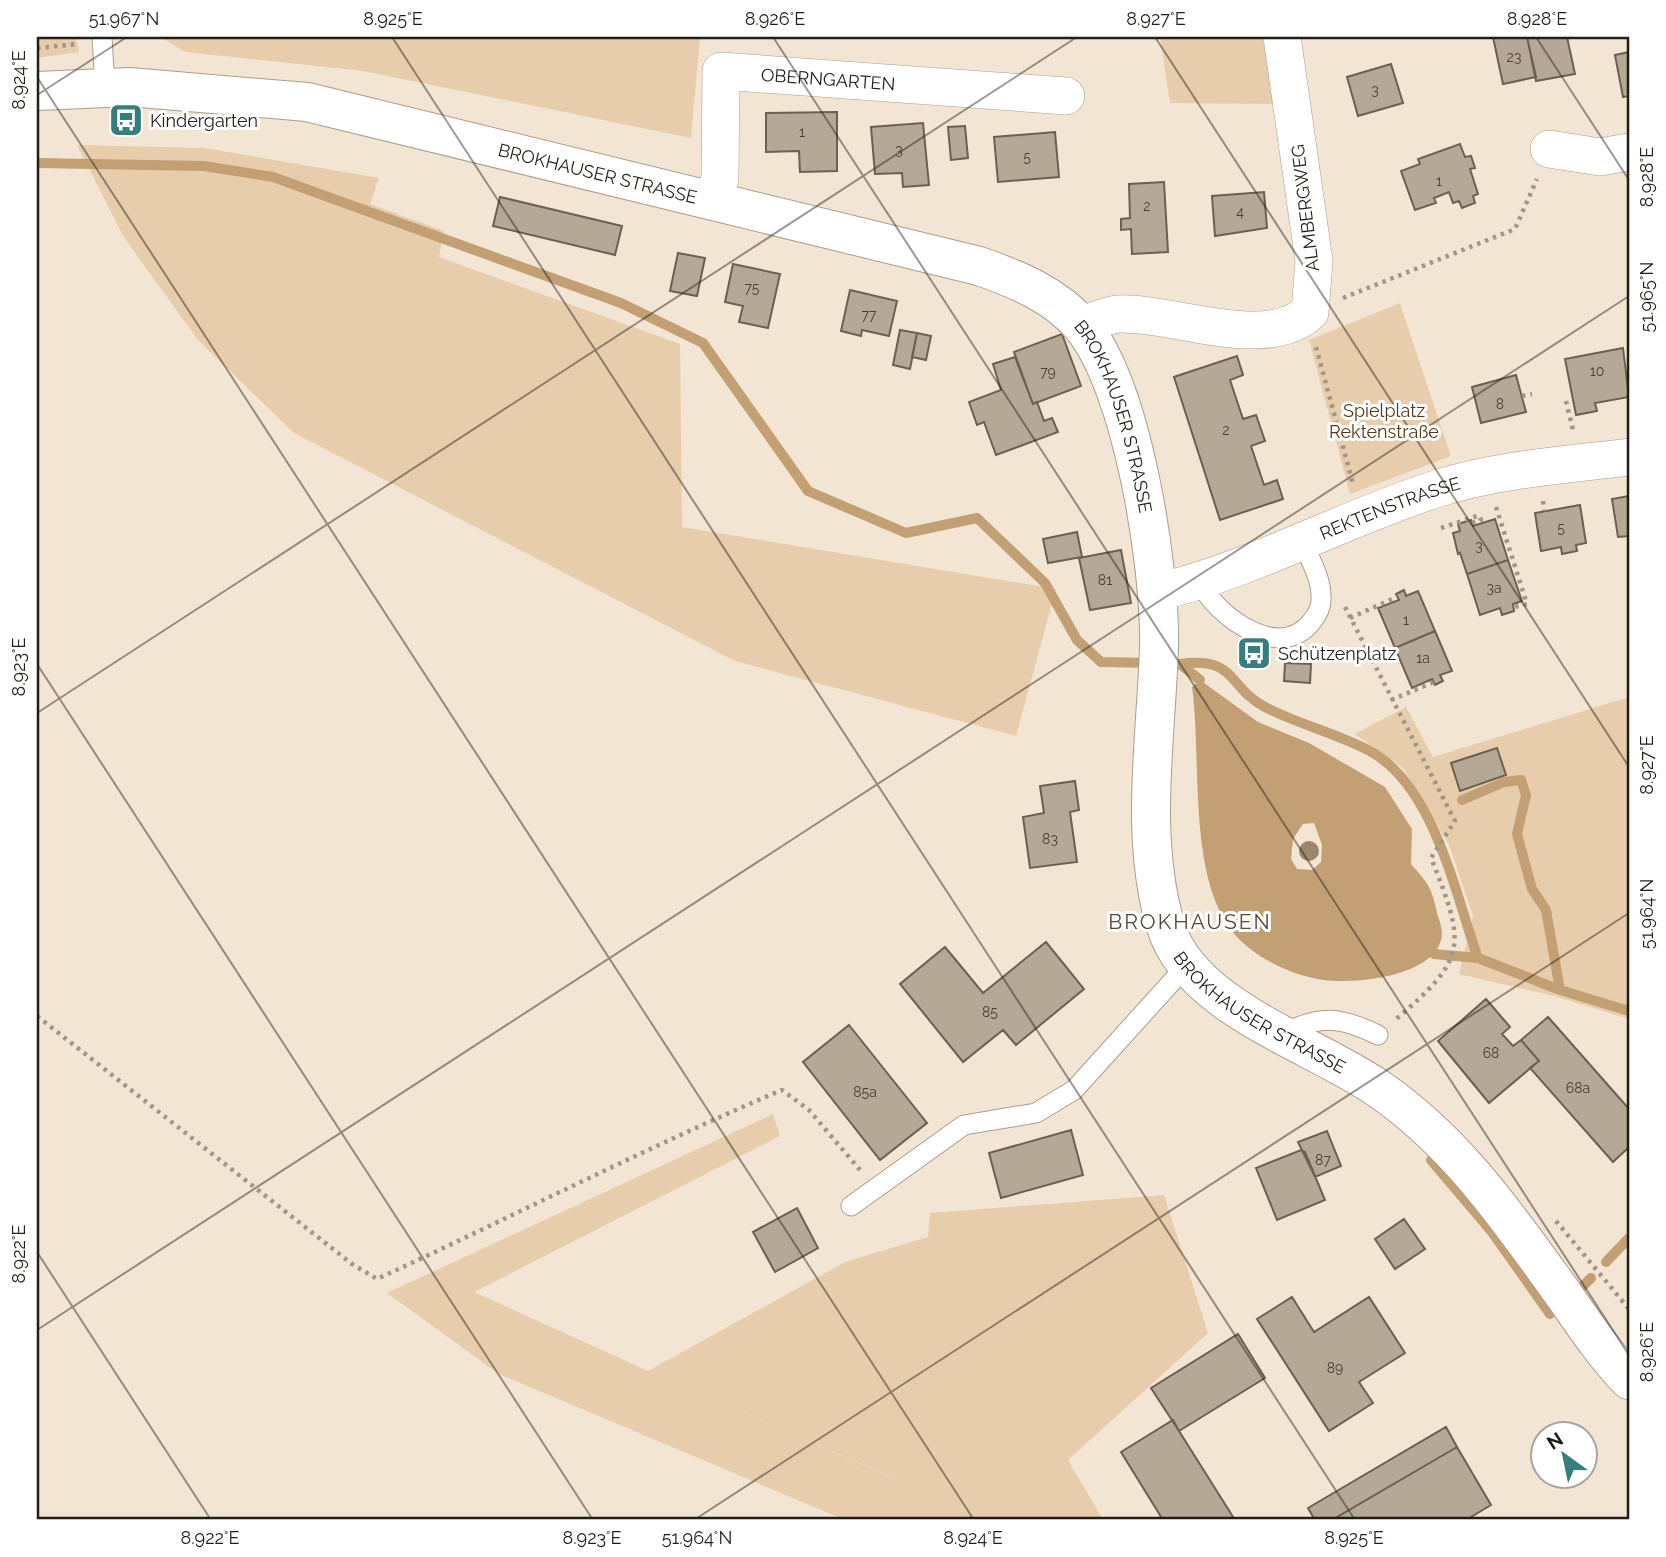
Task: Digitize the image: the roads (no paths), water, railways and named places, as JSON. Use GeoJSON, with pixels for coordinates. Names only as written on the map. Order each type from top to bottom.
{"type":"FeatureCollection","features":[{"type":"Feature","properties":{"kind":"street","name":"ALMBERGWEG"},"geometry":{"type":"LineString","coordinates":[[1081,326],[1115,314],[1222,327],[1272,329],[1300,320],[1310,312],[1314,261],[1282,37]]}},
{"type":"Feature","properties":{"kind":"street","name":"OBERNGARTEN"},"geometry":{"type":"LineString","coordinates":[[712,200],[720,179],[721,71],[1066,96]]}},
{"type":"Feature","properties":{"kind":"street","name":"BROKHAUSER STRASSE"},"geometry":{"type":"LineString","coordinates":[[37,91],[106,88],[223,93],[307,102],[979,266],[1015,279],[1049,297],[1081,326],[1114,386],[1133,446],[1158,592],[1158,660],[1150,839],[1157,889],[1167,930],[1176,950],[1187,965],[1223,998],[1379,1089],[1444,1141],[1499,1204],[1627,1372]]}},
{"type":"Feature","properties":{"kind":"street"},"geometry":{"type":"LineString","coordinates":[[1549,149],[1600,157],[1629,152]]}},
{"type":"Feature","properties":{"kind":"street","name":"REKTENSTRASSE"},"geometry":{"type":"LineString","coordinates":[[1158,592],[1200,582],[1363,515],[1472,479],[1504,472],[1629,457]]}},
{"type":"Feature","properties":{"kind":"lane"},"geometry":{"type":"LineString","coordinates":[[103,43],[106,88]]}},
{"type":"Feature","properties":{"kind":"lane"},"geometry":{"type":"LineString","coordinates":[[1200,582],[1217,609],[1231,619],[1264,635],[1294,636],[1307,629],[1316,617],[1321,598],[1319,582],[1302,540]]}},
{"type":"Feature","properties":{"kind":"lane"},"geometry":{"type":"LineString","coordinates":[[851,1206],[964,1125],[1036,1113],[1074,1090],[1187,965]]}},
{"type":"Feature","properties":{"kind":"lane"},"geometry":{"type":"LineString","coordinates":[[1282,1034],[1312,1019],[1354,1023],[1378,1035]]}},
{"type":"Feature","properties":{"kind":"waterway"},"geometry":{"type":"LineString","coordinates":[[37,163],[204,166],[273,177],[621,303],[703,343],[808,491],[906,533],[977,518],[1045,583],[1077,640],[1101,662],[1152,663]]}},
{"type":"Feature","properties":{"kind":"waterway"},"geometry":{"type":"LineString","coordinates":[[1180,664],[1198,663],[1222,669],[1265,707],[1368,750],[1391,766],[1410,788],[1426,814],[1450,873],[1478,958]]}},
{"type":"Feature","properties":{"kind":"waterway"},"geometry":{"type":"LineString","coordinates":[[1167,664],[1180,664],[1200,680]]}},
{"type":"Feature","properties":{"kind":"waterway"},"geometry":{"type":"LineString","coordinates":[[1462,800],[1504,782],[1521,780],[1526,795],[1517,834],[1532,889],[1546,910],[1560,990]]}},
{"type":"Feature","properties":{"kind":"waterway"},"geometry":{"type":"LineString","coordinates":[[1434,954],[1478,958],[1560,990],[1629,1011]]}},
{"type":"Feature","properties":{"kind":"waterway"},"geometry":{"type":"LineString","coordinates":[[1431,1160],[1492,1232],[1550,1314]]}},
{"type":"Feature","properties":{"kind":"waterway"},"geometry":{"type":"LineString","coordinates":[[1606,1262],[1629,1238]]}},
{"type":"Feature","properties":{"kind":"waterway"},"geometry":{"type":"LineString","coordinates":[[1581,1288],[1591,1278]]}},
{"type":"Feature","properties":{"kind":"place","name":"Kindergarten"},"geometry":{"type":"Point","coordinates":[126,120]}},
{"type":"Feature","properties":{"kind":"place","name":"Schützenplatz"},"geometry":{"type":"Point","coordinates":[1254,653]}},
{"type":"Feature","properties":{"kind":"district","name":"BROKHAUSEN"},"geometry":{"type":"Point","coordinates":[1190,921]}},
{"type":"Feature","properties":{"kind":"park label","name":"Spielplatz Rektenstraße"},"geometry":{"type":"Point","coordinates":[1384,420]}}]}
